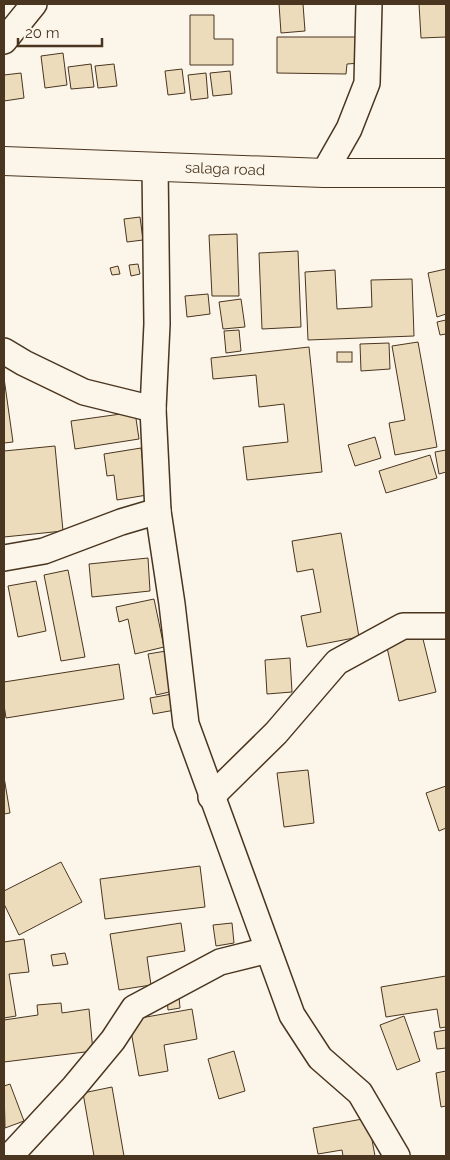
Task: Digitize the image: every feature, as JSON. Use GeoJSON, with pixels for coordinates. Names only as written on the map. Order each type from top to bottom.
{"type":"FeatureCollection","features":[{"type":"Feature","properties":{"kind":"main road","name":"salaga road"},"geometry":{"type":"LineString","coordinates":[[4,161],[324,174],[446,173]]}},
{"type":"Feature","properties":{"kind":"street"},"geometry":{"type":"LineString","coordinates":[[4,41],[34,4]]}},
{"type":"Feature","properties":{"kind":"street"},"geometry":{"type":"LineString","coordinates":[[324,174],[349,129],[367,84],[369,4]]}},
{"type":"Feature","properties":{"kind":"street"},"geometry":{"type":"LineString","coordinates":[[155,166],[156,324],[153,409],[158,511],[172,604],[186,724],[292,1015],[320,1058],[360,1093],[397,1156]]}},
{"type":"Feature","properties":{"kind":"street"},"geometry":{"type":"LineString","coordinates":[[4,351],[84,392],[153,409]]}},
{"type":"Feature","properties":{"kind":"street"},"geometry":{"type":"LineString","coordinates":[[4,558],[44,551],[121,522],[158,511]]}},
{"type":"Feature","properties":{"kind":"street"},"geometry":{"type":"LineString","coordinates":[[211,797],[276,733],[337,662],[403,626],[446,626]]}},
{"type":"Feature","properties":{"kind":"street"},"geometry":{"type":"LineString","coordinates":[[10,1156],[74,1087],[113,1040],[134,1008],[220,962],[268,950]]}},
{"type":"Feature","properties":{"kind":"building"},"geometry":{"type":"Polygon","coordinates":[[[279,4],[303,4],[305,31],[281,33],[279,4]]]}},
{"type":"Feature","properties":{"kind":"building"},"geometry":{"type":"Polygon","coordinates":[[[419,4],[446,4],[446,37],[421,38],[419,4]]]}},
{"type":"Feature","properties":{"kind":"building"},"geometry":{"type":"Polygon","coordinates":[[[190,15],[214,15],[214,39],[233,39],[233,65],[190,65],[190,15]]]}},
{"type":"Feature","properties":{"kind":"building"},"geometry":{"type":"Polygon","coordinates":[[[277,37],[362,37],[361,63],[347,64],[346,74],[277,73],[277,37]]]}},
{"type":"Feature","properties":{"kind":"building"},"geometry":{"type":"Polygon","coordinates":[[[63,53],[67,85],[45,88],[41,56],[63,53]]]}},
{"type":"Feature","properties":{"kind":"building"},"geometry":{"type":"Polygon","coordinates":[[[91,64],[94,87],[71,89],[68,67],[91,64]]]}},
{"type":"Feature","properties":{"kind":"building"},"geometry":{"type":"Polygon","coordinates":[[[114,64],[117,86],[98,88],[95,66],[114,64]]]}},
{"type":"Feature","properties":{"kind":"building"},"geometry":{"type":"Polygon","coordinates":[[[182,69],[185,93],[168,95],[165,71],[182,69]]]}},
{"type":"Feature","properties":{"kind":"building"},"geometry":{"type":"Polygon","coordinates":[[[230,71],[232,94],[213,96],[210,73],[230,71]]]}},
{"type":"Feature","properties":{"kind":"building"},"geometry":{"type":"Polygon","coordinates":[[[21,73],[24,98],[4,101],[4,75],[21,73]]]}},
{"type":"Feature","properties":{"kind":"building"},"geometry":{"type":"Polygon","coordinates":[[[206,73],[208,98],[191,100],[188,75],[206,73]]]}},
{"type":"Feature","properties":{"kind":"building"},"geometry":{"type":"Polygon","coordinates":[[[140,217],[143,240],[127,242],[124,219],[140,217]]]}},
{"type":"Feature","properties":{"kind":"building"},"geometry":{"type":"Polygon","coordinates":[[[237,234],[239,296],[212,296],[209,235],[237,234]]]}},
{"type":"Feature","properties":{"kind":"building"},"geometry":{"type":"Polygon","coordinates":[[[298,251],[301,327],[262,329],[259,253],[298,251]]]}},
{"type":"Feature","properties":{"kind":"building"},"geometry":{"type":"Polygon","coordinates":[[[138,264],[140,274],[131,276],[129,265],[138,264]]]}},
{"type":"Feature","properties":{"kind":"building"},"geometry":{"type":"Polygon","coordinates":[[[118,266],[120,274],[112,275],[110,268],[118,266]]]}},
{"type":"Feature","properties":{"kind":"building"},"geometry":{"type":"Polygon","coordinates":[[[446,269],[446,314],[437,317],[428,273],[446,269]]]}},
{"type":"Feature","properties":{"kind":"building"},"geometry":{"type":"Polygon","coordinates":[[[335,270],[337,309],[372,307],[371,280],[412,279],[414,336],[308,340],[305,272],[335,270]]]}},
{"type":"Feature","properties":{"kind":"building"},"geometry":{"type":"Polygon","coordinates":[[[208,294],[210,314],[187,317],[185,296],[208,294]]]}},
{"type":"Feature","properties":{"kind":"building"},"geometry":{"type":"Polygon","coordinates":[[[241,299],[245,327],[223,329],[219,302],[241,299]]]}},
{"type":"Feature","properties":{"kind":"building"},"geometry":{"type":"Polygon","coordinates":[[[446,320],[446,334],[440,335],[437,322],[446,320]]]}},
{"type":"Feature","properties":{"kind":"building"},"geometry":{"type":"Polygon","coordinates":[[[239,330],[241,351],[226,353],[224,331],[239,330]]]}},
{"type":"Feature","properties":{"kind":"building"},"geometry":{"type":"Polygon","coordinates":[[[418,342],[437,447],[395,455],[389,423],[405,420],[392,346],[418,342]]]}},
{"type":"Feature","properties":{"kind":"building"},"geometry":{"type":"Polygon","coordinates":[[[389,343],[390,369],[361,371],[360,344],[389,343]]]}},
{"type":"Feature","properties":{"kind":"building"},"geometry":{"type":"Polygon","coordinates":[[[309,347],[322,472],[247,480],[243,447],[288,442],[284,404],[259,407],[256,375],[213,379],[211,358],[309,347]]]}},
{"type":"Feature","properties":{"kind":"building"},"geometry":{"type":"Polygon","coordinates":[[[337,352],[352,352],[352,362],[337,362],[337,352]]]}},
{"type":"Feature","properties":{"kind":"building"},"geometry":{"type":"Polygon","coordinates":[[[4,378],[13,442],[4,443],[4,378]]]}},
{"type":"Feature","properties":{"kind":"building"},"geometry":{"type":"Polygon","coordinates":[[[135,412],[139,439],[75,449],[71,421],[135,412]]]}},
{"type":"Feature","properties":{"kind":"building"},"geometry":{"type":"Polygon","coordinates":[[[375,437],[381,458],[355,466],[348,445],[375,437]]]}},
{"type":"Feature","properties":{"kind":"building"},"geometry":{"type":"Polygon","coordinates":[[[55,446],[63,531],[4,537],[4,451],[55,446]]]}},
{"type":"Feature","properties":{"kind":"building"},"geometry":{"type":"Polygon","coordinates":[[[141,448],[147,495],[117,500],[114,475],[107,476],[104,454],[141,448]]]}},
{"type":"Feature","properties":{"kind":"building"},"geometry":{"type":"Polygon","coordinates":[[[446,450],[446,472],[439,474],[435,452],[446,450]]]}},
{"type":"Feature","properties":{"kind":"building"},"geometry":{"type":"Polygon","coordinates":[[[430,455],[437,478],[386,493],[379,471],[430,455]]]}},
{"type":"Feature","properties":{"kind":"building"},"geometry":{"type":"Polygon","coordinates":[[[341,533],[359,637],[307,647],[301,616],[321,612],[313,569],[297,572],[292,541],[341,533]]]}},
{"type":"Feature","properties":{"kind":"building"},"geometry":{"type":"Polygon","coordinates":[[[148,558],[150,591],[92,597],[89,564],[148,558]]]}},
{"type":"Feature","properties":{"kind":"building"},"geometry":{"type":"Polygon","coordinates":[[[68,570],[85,657],[61,661],[44,575],[68,570]]]}},
{"type":"Feature","properties":{"kind":"building"},"geometry":{"type":"Polygon","coordinates":[[[36,581],[46,631],[18,637],[8,586],[36,581]]]}},
{"type":"Feature","properties":{"kind":"building"},"geometry":{"type":"Polygon","coordinates":[[[154,599],[164,647],[135,654],[128,619],[119,622],[116,607],[154,599]]]}},
{"type":"Feature","properties":{"kind":"building"},"geometry":{"type":"Polygon","coordinates":[[[422,635],[436,692],[399,701],[386,643],[422,635]]]}},
{"type":"Feature","properties":{"kind":"building"},"geometry":{"type":"Polygon","coordinates":[[[166,651],[174,691],[156,695],[148,654],[166,651]]]}},
{"type":"Feature","properties":{"kind":"building"},"geometry":{"type":"Polygon","coordinates":[[[290,658],[292,692],[267,694],[265,660],[290,658]]]}},
{"type":"Feature","properties":{"kind":"building"},"geometry":{"type":"Polygon","coordinates":[[[119,664],[124,699],[6,718],[4,682],[119,664]]]}},
{"type":"Feature","properties":{"kind":"building"},"geometry":{"type":"Polygon","coordinates":[[[172,694],[175,710],[153,714],[150,698],[172,694]]]}},
{"type":"Feature","properties":{"kind":"building"},"geometry":{"type":"Polygon","coordinates":[[[308,770],[314,823],[284,827],[277,773],[308,770]]]}},
{"type":"Feature","properties":{"kind":"building"},"geometry":{"type":"Polygon","coordinates":[[[4,777],[10,813],[4,814],[4,777]]]}},
{"type":"Feature","properties":{"kind":"building"},"geometry":{"type":"Polygon","coordinates":[[[446,786],[446,828],[439,831],[426,793],[446,786]]]}},
{"type":"Feature","properties":{"kind":"building"},"geometry":{"type":"Polygon","coordinates":[[[61,862],[82,902],[19,935],[4,904],[4,891],[61,862]]]}},
{"type":"Feature","properties":{"kind":"building"},"geometry":{"type":"Polygon","coordinates":[[[200,866],[205,907],[105,919],[100,879],[200,866]]]}},
{"type":"Feature","properties":{"kind":"building"},"geometry":{"type":"Polygon","coordinates":[[[181,923],[185,951],[147,957],[151,985],[119,990],[110,934],[181,923]]]}},
{"type":"Feature","properties":{"kind":"building"},"geometry":{"type":"Polygon","coordinates":[[[232,923],[234,943],[216,946],[213,925],[232,923]]]}},
{"type":"Feature","properties":{"kind":"building"},"geometry":{"type":"Polygon","coordinates":[[[24,939],[29,972],[9,974],[16,1016],[4,1018],[4,942],[24,939]]]}},
{"type":"Feature","properties":{"kind":"building"},"geometry":{"type":"Polygon","coordinates":[[[65,953],[68,964],[53,966],[51,955],[65,953]]]}},
{"type":"Feature","properties":{"kind":"building"},"geometry":{"type":"Polygon","coordinates":[[[446,976],[446,1027],[440,1028],[437,1009],[386,1017],[381,987],[446,976]]]}},
{"type":"Feature","properties":{"kind":"building"},"geometry":{"type":"Polygon","coordinates":[[[179,997],[180,1008],[168,1010],[167,998],[179,997]]]}},
{"type":"Feature","properties":{"kind":"building"},"geometry":{"type":"Polygon","coordinates":[[[61,1003],[62,1013],[89,1009],[93,1051],[4,1062],[4,1020],[38,1015],[37,1005],[61,1003]]]}},
{"type":"Feature","properties":{"kind":"building"},"geometry":{"type":"Polygon","coordinates":[[[192,1009],[197,1039],[164,1045],[168,1071],[139,1076],[129,1020],[192,1009]]]}},
{"type":"Feature","properties":{"kind":"building"},"geometry":{"type":"Polygon","coordinates":[[[404,1016],[420,1061],[397,1070],[380,1025],[404,1016]]]}},
{"type":"Feature","properties":{"kind":"building"},"geometry":{"type":"Polygon","coordinates":[[[446,1030],[446,1048],[437,1049],[434,1032],[446,1030]]]}},
{"type":"Feature","properties":{"kind":"building"},"geometry":{"type":"Polygon","coordinates":[[[234,1051],[245,1091],[219,1099],[208,1059],[234,1051]]]}},
{"type":"Feature","properties":{"kind":"building"},"geometry":{"type":"Polygon","coordinates":[[[446,1071],[446,1106],[441,1107],[436,1073],[446,1071]]]}},
{"type":"Feature","properties":{"kind":"building"},"geometry":{"type":"Polygon","coordinates":[[[10,1084],[24,1121],[5,1128],[4,1086],[10,1084]]]}},
{"type":"Feature","properties":{"kind":"building"},"geometry":{"type":"Polygon","coordinates":[[[112,1087],[124,1156],[94,1156],[83,1093],[112,1087]]]}},
{"type":"Feature","properties":{"kind":"building"},"geometry":{"type":"Polygon","coordinates":[[[368,1118],[375,1156],[343,1156],[342,1150],[318,1154],[313,1128],[368,1118]]]}}]}
